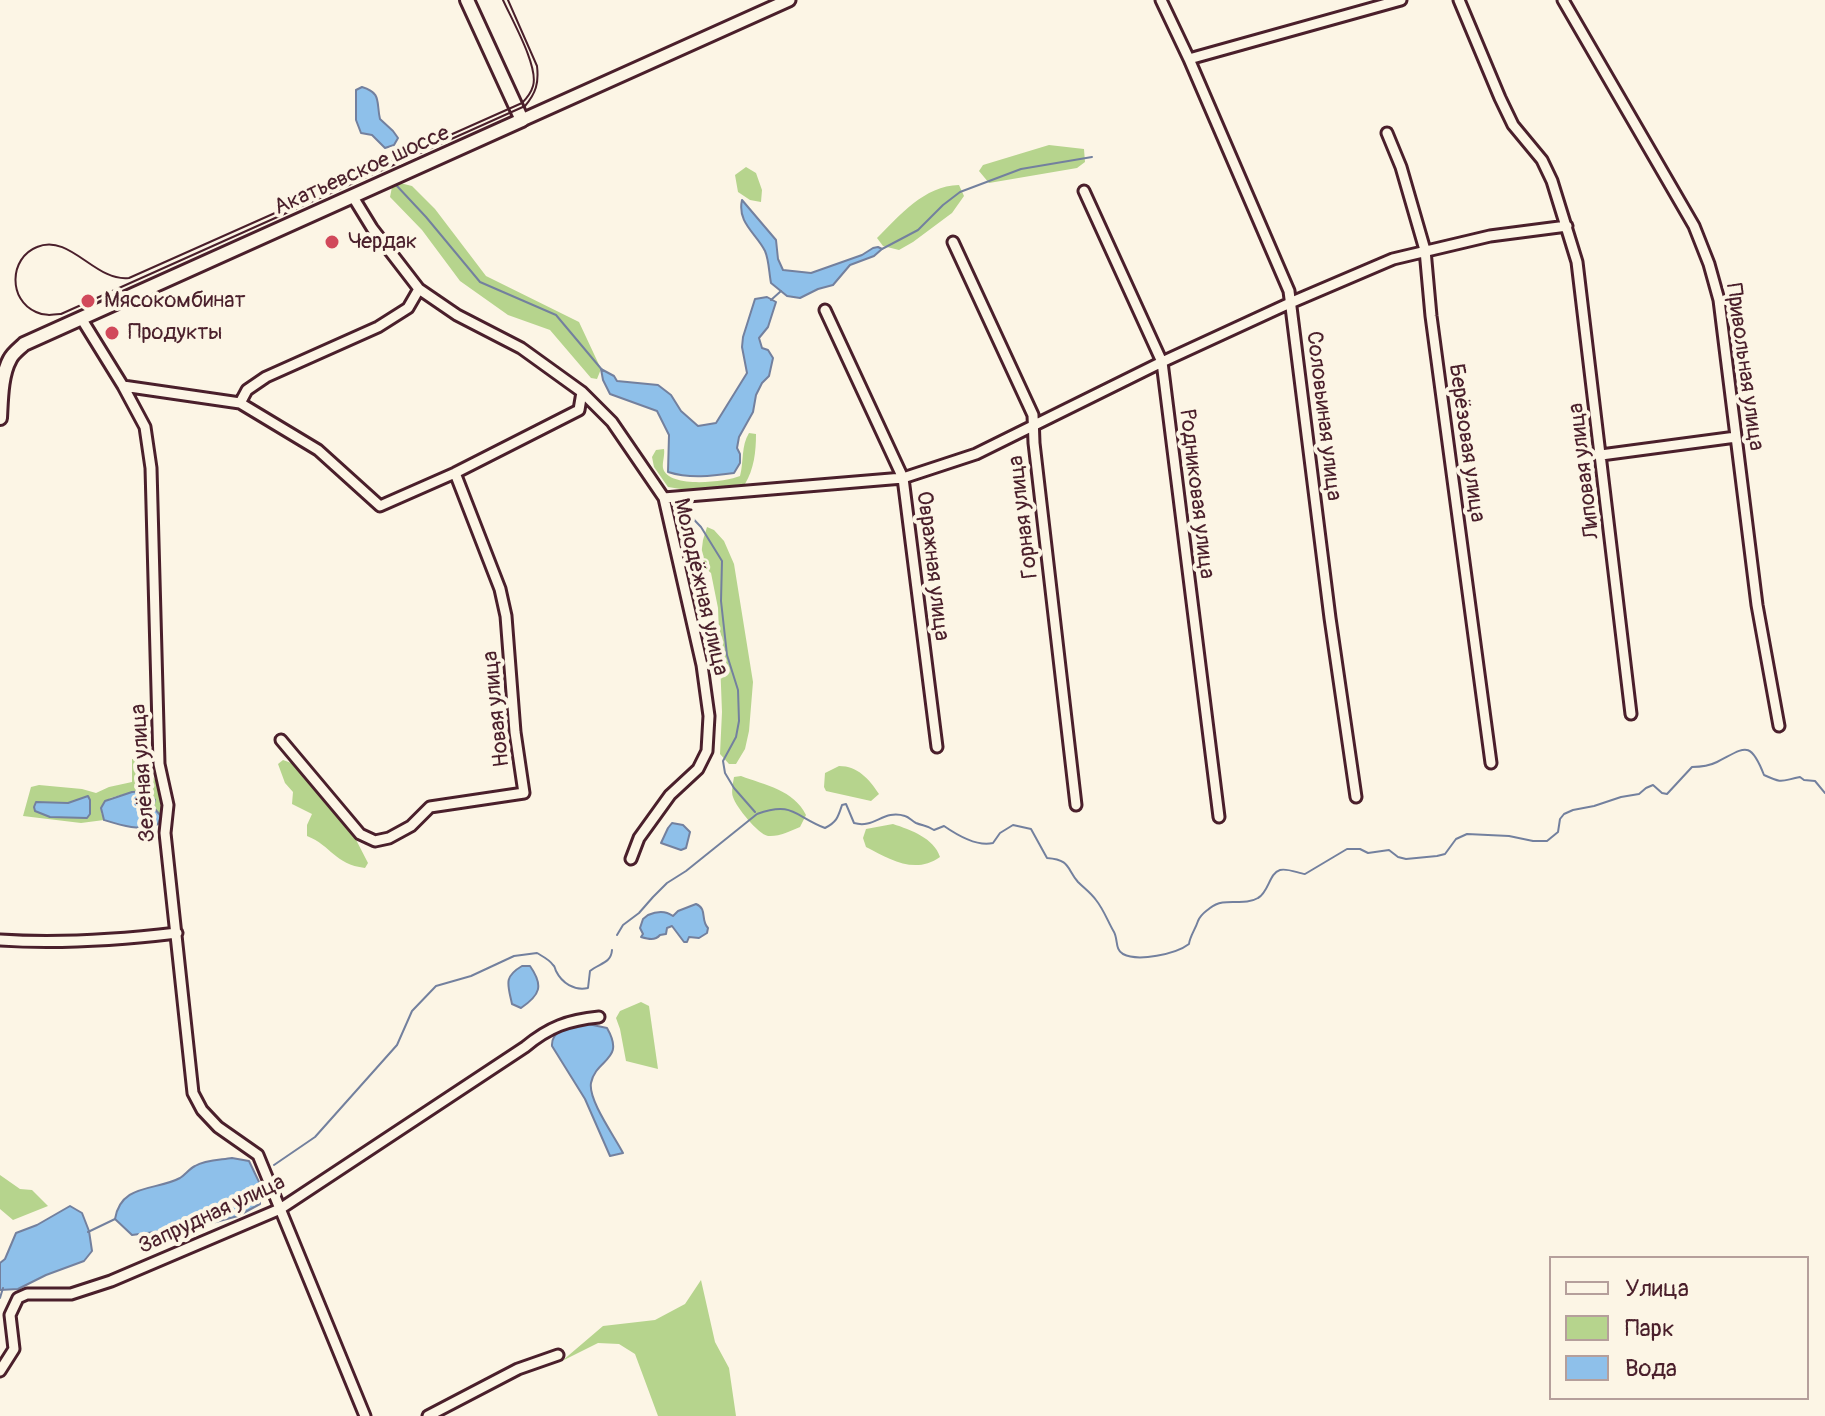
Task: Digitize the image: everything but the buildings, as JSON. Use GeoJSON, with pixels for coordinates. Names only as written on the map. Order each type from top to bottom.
{"type":"FeatureCollection","features":[{"type":"Feature","properties":{"kind":"main road"},"geometry":{"type":"LineString","coordinates":[[467,0],[522,120]]}},
{"type":"Feature","properties":{"kind":"main road","name":"Акатьевское шоссе"},"geometry":{"type":"LineString","coordinates":[[0,418],[9,360],[33,340],[522,120]]}},
{"type":"Feature","properties":{"kind":"street","name":"Акатьевское шоссе"},"geometry":{"type":"LineString","coordinates":[[522,120],[789,0]]}},
{"type":"Feature","properties":{"kind":"street","name":"Соловьиная улица"},"geometry":{"type":"LineString","coordinates":[[1161,0],[1285,279],[1356,797]]}},
{"type":"Feature","properties":{"kind":"street"},"geometry":{"type":"LineString","coordinates":[[1189,59],[1401,0]]}},
{"type":"Feature","properties":{"kind":"street","name":"Липовая улица"},"geometry":{"type":"LineString","coordinates":[[1459,0],[1513,125],[1542,160],[1552,181],[1577,262],[1631,714]]}},
{"type":"Feature","properties":{"kind":"street","name":"Привольная улица"},"geometry":{"type":"LineString","coordinates":[[1563,0],[1694,226],[1719,300],[1757,605],[1779,726]]}},
{"type":"Feature","properties":{"kind":"street","name":"Берёзовая улица"},"geometry":{"type":"LineString","coordinates":[[1387,133],[1401,167],[1425,250],[1431,316],[1491,763]]}},
{"type":"Feature","properties":{"kind":"street","name":"Родниковая улица"},"geometry":{"type":"LineString","coordinates":[[1084,191],[1162,362],[1219,817]]}},
{"type":"Feature","properties":{"kind":"street","name":"Молодёжная улица"},"geometry":{"type":"LineString","coordinates":[[353,197],[372,228],[419,289],[457,315],[521,348],[582,392],[612,422],[664,498],[702,665],[709,716],[707,751],[698,769],[670,795],[647,827],[631,859]]}},
{"type":"Feature","properties":{"kind":"street"},"geometry":{"type":"LineString","coordinates":[[664,498],[903,478],[976,454],[1162,362],[1393,259],[1490,236],[1567,226]]}},
{"type":"Feature","properties":{"kind":"street","name":"Горная улица"},"geometry":{"type":"LineString","coordinates":[[953,242],[1033,415],[1076,805]]}},
{"type":"Feature","properties":{"kind":"street"},"geometry":{"type":"LineString","coordinates":[[240,403],[247,390],[266,377],[378,327],[408,308],[419,289]]}},
{"type":"Feature","properties":{"kind":"street","name":"Овражная улица"},"geometry":{"type":"LineString","coordinates":[[825,310],[903,478],[937,747]]}},
{"type":"Feature","properties":{"kind":"street","name":"Зелёная улица"},"geometry":{"type":"LineString","coordinates":[[81,318],[145,427],[151,468],[159,764],[168,805],[165,833],[193,1093],[202,1110],[218,1127],[258,1155],[365,1416]]}},
{"type":"Feature","properties":{"kind":"street"},"geometry":{"type":"LineString","coordinates":[[123,386],[240,403],[318,450],[380,506],[455,473],[579,410],[582,392]]}},
{"type":"Feature","properties":{"kind":"street"},"geometry":{"type":"LineString","coordinates":[[1601,455],[1736,437]]}},
{"type":"Feature","properties":{"kind":"street","name":"Новая улица"},"geometry":{"type":"LineString","coordinates":[[281,740],[360,834],[375,841],[389,838],[411,826],[430,807],[524,793],[515,732],[506,616],[500,589],[455,473]]}},
{"type":"Feature","properties":{"kind":"street"},"geometry":{"type":"LineString","coordinates":[[0,940],[47,943],[177,933]]}},
{"type":"Feature","properties":{"kind":"street","name":"Запрудная улица"},"geometry":{"type":"LineString","coordinates":[[0,1371],[14,1349],[10,1315],[18,1298],[27,1294],[71,1294],[111,1281],[280,1209],[543,1032],[566,1022],[599,1017]]}},
{"type":"Feature","properties":{"kind":"street"},"geometry":{"type":"LineString","coordinates":[[428,1416],[518,1369],[558,1355]]}},
{"type":"Feature","properties":{"kind":"green space"},"geometry":{"type":"Polygon","coordinates":[[[1049,145],[1084,149],[1085,162],[1077,168],[989,183],[979,171],[983,165],[1049,145]]]}},
{"type":"Feature","properties":{"kind":"green space"},"geometry":{"type":"Polygon","coordinates":[[[746,167],[756,173],[762,190],[761,202],[750,200],[738,192],[735,175],[746,167]]]}},
{"type":"Feature","properties":{"kind":"green space"},"geometry":{"type":"Polygon","coordinates":[[[400,183],[412,186],[435,209],[486,276],[579,322],[601,369],[597,379],[591,378],[550,330],[508,315],[460,281],[422,230],[390,197],[392,187],[400,183]]]}},
{"type":"Feature","properties":{"kind":"green space"},"geometry":{"type":"Polygon","coordinates":[[[959,185],[964,196],[952,213],[913,242],[899,250],[883,246],[877,238],[924,196],[935,190],[959,185]]]}},
{"type":"Feature","properties":{"kind":"green space"},"geometry":{"type":"Polygon","coordinates":[[[749,433],[756,434],[756,447],[745,484],[687,490],[668,487],[654,467],[652,457],[656,450],[664,449],[663,468],[667,475],[675,479],[711,482],[740,476],[749,433]]]}},
{"type":"Feature","properties":{"kind":"green space"},"geometry":{"type":"Polygon","coordinates":[[[707,527],[724,541],[734,564],[753,682],[749,731],[745,749],[736,764],[729,764],[720,754],[722,712],[718,608],[711,573],[704,567],[701,556],[707,527]]]}},
{"type":"Feature","properties":{"kind":"green space"},"geometry":{"type":"Polygon","coordinates":[[[132,759],[141,760],[141,780],[153,777],[161,788],[165,810],[161,816],[132,792],[110,798],[101,812],[104,820],[81,823],[23,816],[31,787],[39,785],[96,793],[132,782],[132,759]]]}},
{"type":"Feature","properties":{"kind":"green space"},"geometry":{"type":"Polygon","coordinates":[[[283,760],[294,764],[350,828],[368,863],[365,868],[346,863],[307,836],[307,825],[312,814],[292,804],[293,792],[285,783],[278,764],[283,760]]]}},
{"type":"Feature","properties":{"kind":"green space"},"geometry":{"type":"Polygon","coordinates":[[[839,766],[862,774],[879,794],[871,801],[826,791],[825,773],[839,766]]]}},
{"type":"Feature","properties":{"kind":"green space"},"geometry":{"type":"Polygon","coordinates":[[[741,776],[778,790],[794,800],[806,815],[800,827],[772,836],[759,830],[733,797],[734,777],[741,776]]]}},
{"type":"Feature","properties":{"kind":"green space"},"geometry":{"type":"Polygon","coordinates":[[[893,824],[927,840],[940,857],[921,865],[912,865],[866,847],[863,838],[866,829],[893,824]]]}},
{"type":"Feature","properties":{"kind":"green space"},"geometry":{"type":"Polygon","coordinates":[[[641,1002],[649,1006],[658,1069],[626,1061],[616,1018],[620,1011],[641,1002]]]}},
{"type":"Feature","properties":{"kind":"green space"},"geometry":{"type":"Polygon","coordinates":[[[0,1175],[20,1189],[32,1190],[48,1206],[13,1220],[0,1209],[0,1175]]]}},
{"type":"Feature","properties":{"kind":"green space"},"geometry":{"type":"Polygon","coordinates":[[[701,1280],[715,1342],[729,1368],[736,1416],[658,1416],[635,1354],[619,1344],[598,1343],[562,1361],[603,1326],[655,1320],[685,1304],[701,1280]]]}},
{"type":"Feature","properties":{"kind":"water"},"geometry":{"type":"Polygon","coordinates":[[[362,87],[375,95],[380,119],[398,138],[394,145],[385,148],[372,135],[361,133],[356,120],[356,90],[362,87]]]}},
{"type":"Feature","properties":{"kind":"water"},"geometry":{"type":"Polygon","coordinates":[[[742,200],[776,240],[783,270],[811,273],[873,248],[882,249],[874,256],[850,265],[833,285],[800,298],[787,296],[771,283],[766,255],[742,215],[742,200]]]}},
{"type":"Feature","properties":{"kind":"water"},"geometry":{"type":"Polygon","coordinates":[[[767,297],[776,302],[768,327],[759,338],[762,348],[768,350],[773,358],[769,376],[756,395],[753,412],[739,437],[737,448],[740,463],[734,473],[726,474],[693,476],[668,472],[669,435],[657,411],[610,394],[601,369],[617,381],[658,385],[698,426],[716,423],[747,373],[743,337],[755,299],[767,297]]]}},
{"type":"Feature","properties":{"kind":"water"},"geometry":{"type":"Polygon","coordinates":[[[149,791],[155,800],[153,807],[161,816],[158,824],[138,828],[104,820],[101,808],[105,801],[132,792],[149,791]]]}},
{"type":"Feature","properties":{"kind":"water"},"geometry":{"type":"Polygon","coordinates":[[[88,796],[90,814],[87,818],[50,817],[35,811],[34,807],[36,802],[68,803],[88,796]]]}},
{"type":"Feature","properties":{"kind":"water"},"geometry":{"type":"Polygon","coordinates":[[[672,823],[683,825],[690,832],[686,848],[681,850],[661,843],[672,823]]]}},
{"type":"Feature","properties":{"kind":"water"},"geometry":{"type":"Polygon","coordinates":[[[696,904],[702,909],[708,928],[707,933],[699,938],[689,937],[684,942],[672,926],[667,928],[666,934],[656,938],[641,937],[640,928],[648,915],[661,912],[673,916],[696,904]]]}},
{"type":"Feature","properties":{"kind":"water"},"geometry":{"type":"Polygon","coordinates":[[[522,966],[530,966],[537,979],[538,990],[521,1008],[512,1004],[508,982],[522,966]]]}},
{"type":"Feature","properties":{"kind":"water"},"geometry":{"type":"Polygon","coordinates":[[[588,1024],[607,1028],[612,1039],[612,1053],[598,1068],[591,1083],[598,1108],[623,1153],[610,1156],[585,1099],[552,1046],[559,1031],[588,1024]]]}},
{"type":"Feature","properties":{"kind":"water"},"geometry":{"type":"Polygon","coordinates":[[[232,1158],[249,1161],[260,1184],[260,1204],[238,1216],[201,1226],[132,1235],[115,1219],[124,1199],[132,1194],[180,1178],[199,1164],[232,1158]]]}},
{"type":"Feature","properties":{"kind":"water"},"geometry":{"type":"Polygon","coordinates":[[[70,1206],[82,1213],[89,1231],[92,1251],[84,1261],[18,1289],[0,1290],[0,1263],[5,1259],[16,1233],[70,1206]]]}},
{"type":"Feature","properties":{"kind":"waterway"},"geometry":{"type":"LineString","coordinates":[[882,249],[918,230],[960,192],[1021,169],[1092,157]]}},
{"type":"Feature","properties":{"kind":"waterway"},"geometry":{"type":"LineString","coordinates":[[397,186],[480,282],[556,315],[603,371]]}},
{"type":"Feature","properties":{"kind":"waterway"},"geometry":{"type":"LineString","coordinates":[[771,300],[781,291]]}},
{"type":"Feature","properties":{"kind":"waterway"},"geometry":{"type":"LineString","coordinates":[[682,507],[701,527],[722,561],[721,601],[727,655],[738,690],[739,721],[736,737],[723,761],[725,773],[734,788],[755,812]]}},
{"type":"Feature","properties":{"kind":"waterway"},"geometry":{"type":"LineString","coordinates":[[617,935],[623,925],[667,883],[757,814],[769,810],[793,812],[825,828],[835,821],[842,805],[846,804],[854,823],[868,823],[897,815],[934,830],[944,826],[974,842],[987,844],[993,843],[1000,833],[1013,825],[1031,829],[1047,858],[1064,863],[1099,904],[1114,932],[1120,952],[1147,957],[1183,948],[1189,944],[1204,912],[1216,904],[1258,898],[1265,892],[1273,875],[1280,870],[1305,874],[1347,849],[1360,849],[1368,853],[1389,850],[1406,859],[1437,856],[1445,854],[1456,839],[1467,834],[1547,841],[1558,832],[1564,814],[1639,794],[1653,785],[1667,794],[1692,767],[1711,764],[1740,750],[1750,751],[1755,756],[1764,775],[1779,781],[1800,777],[1815,781],[1825,793]]}},
{"type":"Feature","properties":{"kind":"waterway"},"geometry":{"type":"LineString","coordinates":[[274,1165],[315,1137],[397,1045],[412,1011],[436,986],[471,976],[514,956],[537,953],[552,963],[565,982],[573,987],[588,988],[590,971],[607,961],[612,950]]}},
{"type":"Feature","properties":{"kind":"waterway"},"geometry":{"type":"LineString","coordinates":[[88,1232],[115,1219]]}},
{"type":"Feature","properties":{"kind":"waterway"},"geometry":{"type":"LineString","coordinates":[[0,1298],[3,1288]]}},
{"type":"Feature","properties":{"kind":"tram line"},"geometry":{"type":"LineString","coordinates":[[503,0],[532,67],[533,86],[522,103],[129,278],[105,273],[61,246],[49,244],[37,247],[28,252],[17,269],[20,298],[39,313],[61,314],[525,106],[536,88],[537,66],[508,0]]}},
{"type":"Feature","properties":{"kind":"place","name":"Чердак"},"geometry":{"type":"Point","coordinates":[332,242]}},
{"type":"Feature","properties":{"kind":"place","name":"Мясокомбинат"},"geometry":{"type":"Point","coordinates":[88,301]}},
{"type":"Feature","properties":{"kind":"place","name":"Продукты"},"geometry":{"type":"Point","coordinates":[112,333]}}]}
